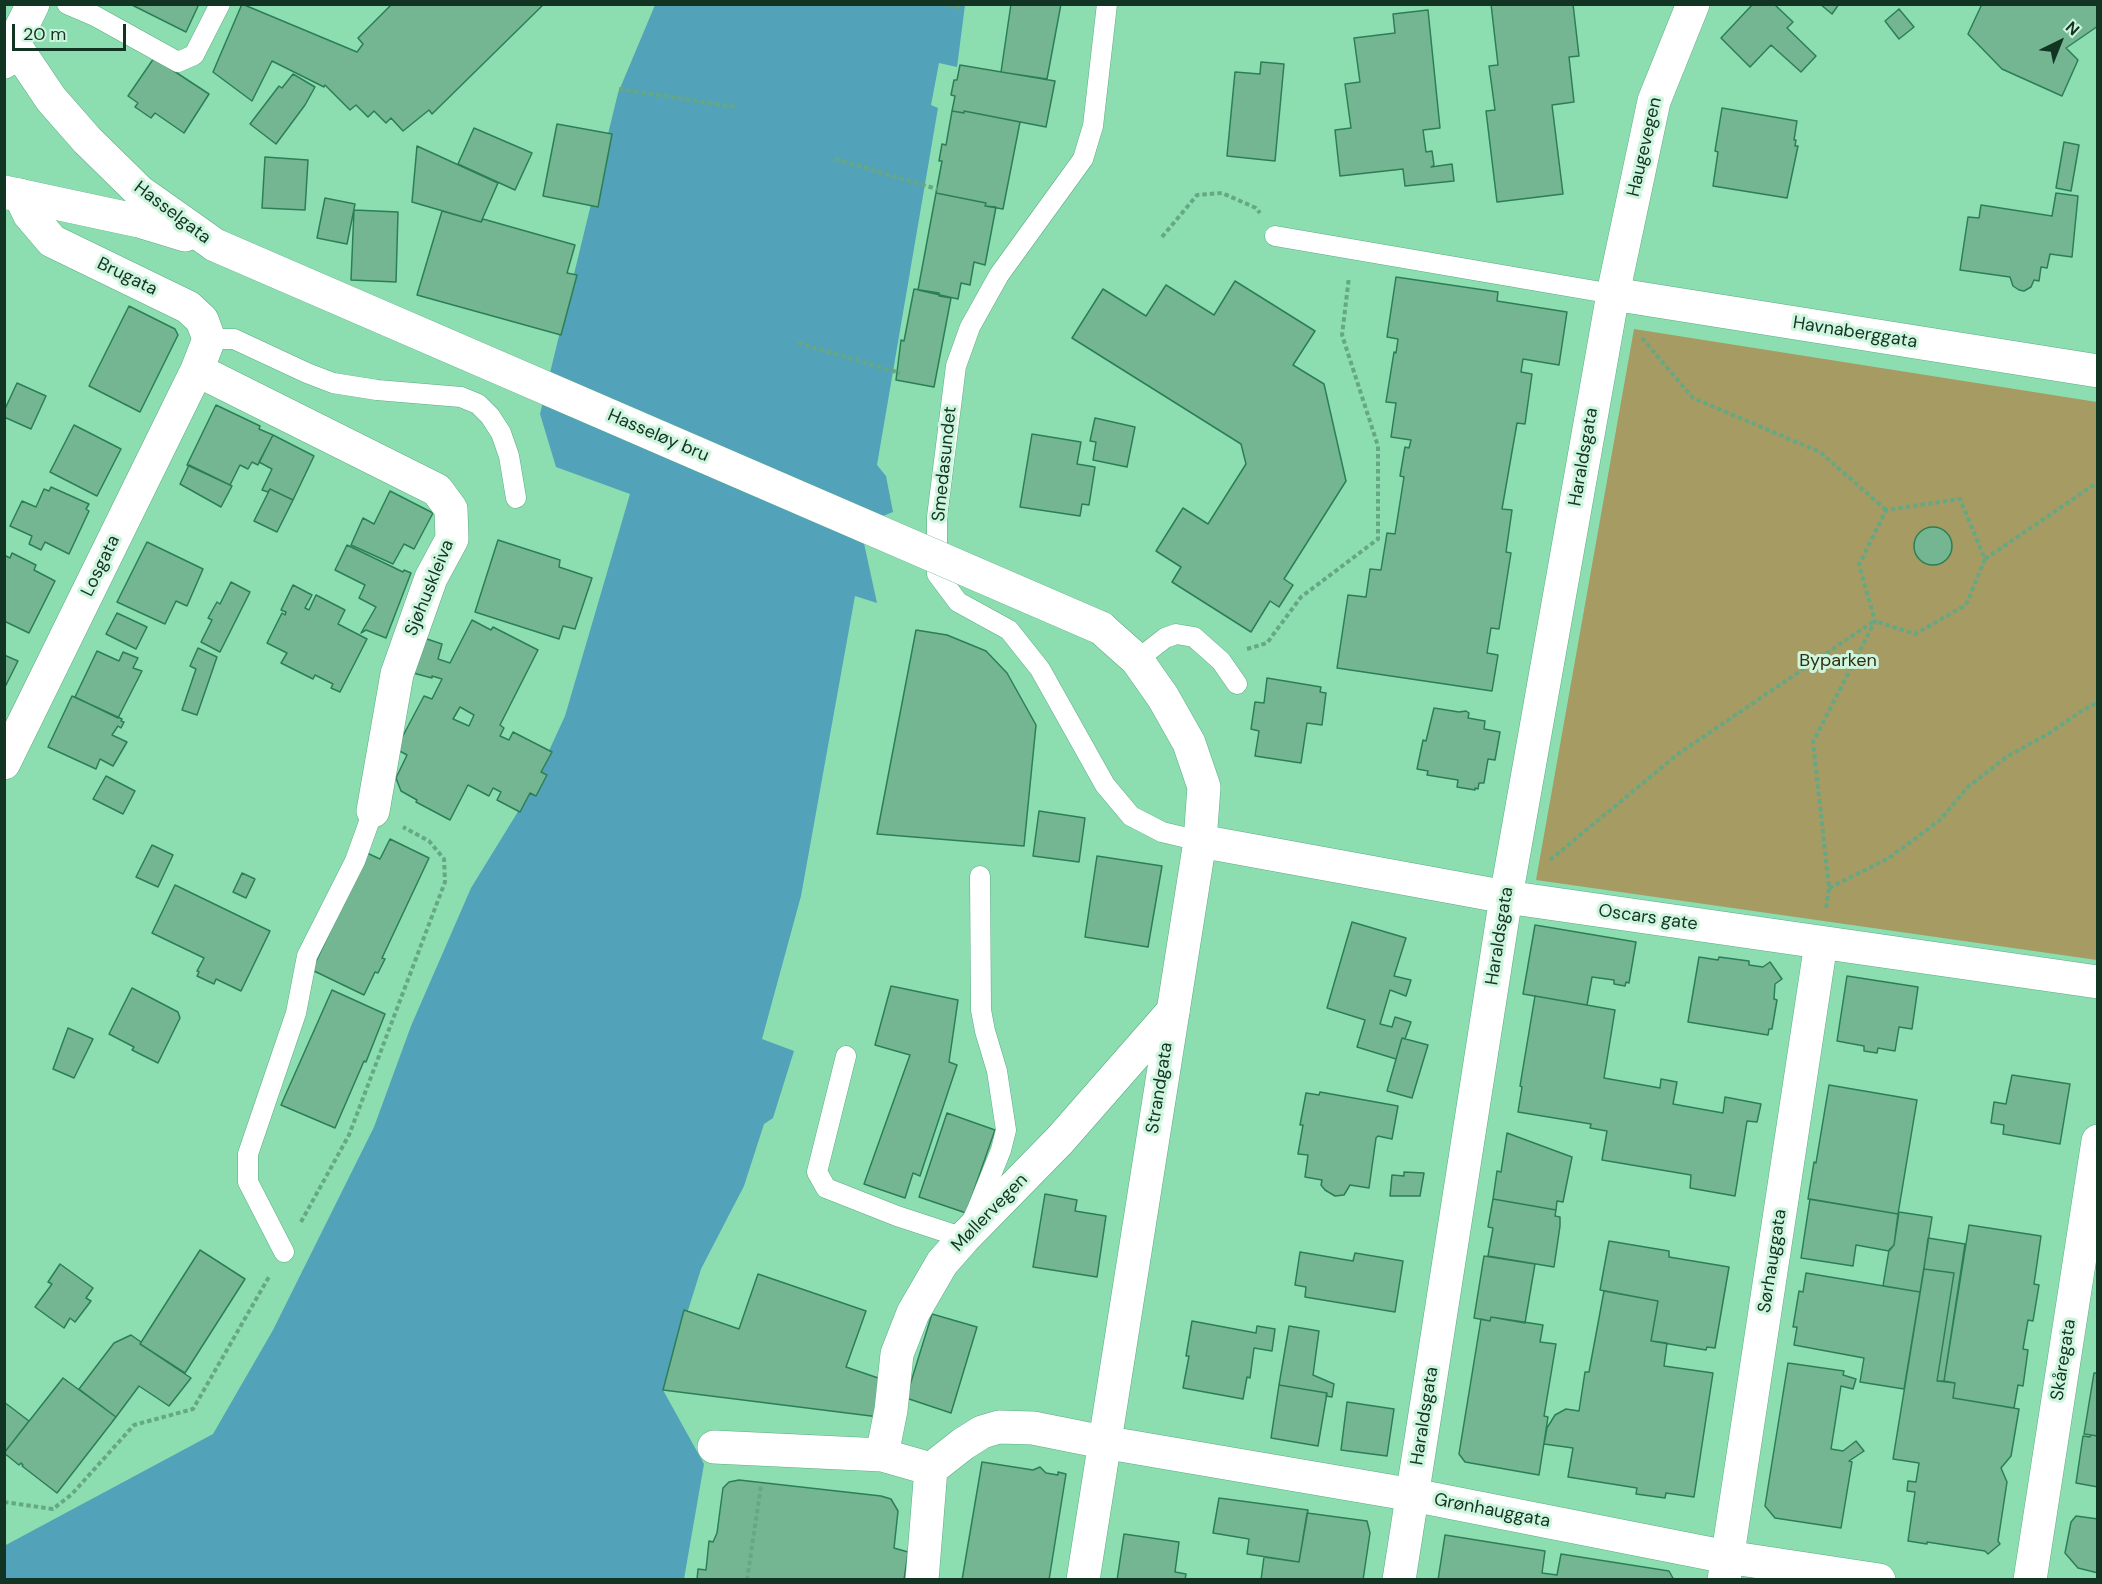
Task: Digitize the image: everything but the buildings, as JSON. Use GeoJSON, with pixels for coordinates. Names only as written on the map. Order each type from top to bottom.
{"type":"FeatureCollection","features":[{"type":"Feature","properties":{"kind":"street","name":"Hasselgata"},"geometry":{"type":"LineString","coordinates":[[33,4],[9,53],[87,140],[140,192],[215,245]]}},
{"type":"Feature","properties":{"kind":"street","name":"Haugevegen"},"geometry":{"type":"LineString","coordinates":[[1613,294],[1654,101],[1693,4]]}},
{"type":"Feature","properties":{"kind":"street","name":"Hasselgata"},"geometry":{"type":"LineString","coordinates":[[12,194],[139,221],[215,245]]}},
{"type":"Feature","properties":{"kind":"street","name":"Brugata"},"geometry":{"type":"LineString","coordinates":[[12,194],[52,241],[188,307],[202,320],[208,339]]}},
{"type":"Feature","properties":{"kind":"street","name":"Hasseløy bru"},"geometry":{"type":"LineString","coordinates":[[215,245],[1101,628]]}},
{"type":"Feature","properties":{"kind":"street","name":"Havnaberggata"},"geometry":{"type":"LineString","coordinates":[[1613,294],[2097,371]]}},
{"type":"Feature","properties":{"kind":"street","name":"Haraldsgata"},"geometry":{"type":"LineString","coordinates":[[1400,1580],[1506,897],[1613,294]]}},
{"type":"Feature","properties":{"kind":"street"},"geometry":{"type":"LineString","coordinates":[[197,370],[208,339]]}},
{"type":"Feature","properties":{"kind":"street","name":"Losgata"},"geometry":{"type":"LineString","coordinates":[[4,763],[197,370]]}},
{"type":"Feature","properties":{"kind":"street","name":"Sjøhuskleiva"},"geometry":{"type":"LineString","coordinates":[[197,370],[437,490],[451,509],[452,539],[432,578],[397,674],[373,811]]}},
{"type":"Feature","properties":{"kind":"street","name":"Strandgata"},"geometry":{"type":"LineString","coordinates":[[1083,1580],[1103,1442],[1200,841],[1203,787],[1189,743],[1163,697],[1137,660],[1101,628]]}},
{"type":"Feature","properties":{"kind":"street","name":"Oscars gate"},"geometry":{"type":"LineString","coordinates":[[1200,841],[1506,897],[2097,981]]}},
{"type":"Feature","properties":{"kind":"street","name":"Sørhauggata"},"geometry":{"type":"LineString","coordinates":[[1725,1568],[1821,943]]}},
{"type":"Feature","properties":{"kind":"street","name":"Møllervegen"},"geometry":{"type":"LineString","coordinates":[[882,1455],[891,1410],[897,1354],[913,1313],[942,1263],[1060,1140],[1173,1011]]}},
{"type":"Feature","properties":{"kind":"street","name":"Skåregata"},"geometry":{"type":"LineString","coordinates":[[2030,1580],[2097,1142]]}},
{"type":"Feature","properties":{"kind":"street"},"geometry":{"type":"LineString","coordinates":[[922,1580],[931,1469],[963,1444],[982,1432],[999,1427],[1033,1428],[1103,1442]]}},
{"type":"Feature","properties":{"kind":"street","name":"Grønhauggata"},"geometry":{"type":"LineString","coordinates":[[1103,1442],[1413,1495],[1725,1568],[1880,1580]]}},
{"type":"Feature","properties":{"kind":"street"},"geometry":{"type":"LineString","coordinates":[[714,1447],[882,1455],[931,1469]]}},
{"type":"Feature","properties":{"kind":"lane"},"geometry":{"type":"LineString","coordinates":[[68,4],[95,16],[178,62],[194,55],[220,4]]}},
{"type":"Feature","properties":{"kind":"lane","name":"Smedasundet"},"geometry":{"type":"LineString","coordinates":[[1107,4],[1093,126],[1083,159],[999,275],[970,327],[956,366],[937,517],[937,574],[958,602],[1009,630],[1040,669],[1105,785],[1131,816],[1162,832],[1200,841]]}},
{"type":"Feature","properties":{"kind":"lane"},"geometry":{"type":"LineString","coordinates":[[1275,236],[1613,294]]}},
{"type":"Feature","properties":{"kind":"lane"},"geometry":{"type":"LineString","coordinates":[[208,339],[234,339],[333,382],[376,390],[461,397],[478,404],[490,416],[501,433],[509,456],[516,498]]}},
{"type":"Feature","properties":{"kind":"lane"},"geometry":{"type":"LineString","coordinates":[[1137,660],[1165,638],[1176,633],[1194,637],[1221,660],[1237,684]]}},
{"type":"Feature","properties":{"kind":"lane"},"geometry":{"type":"LineString","coordinates":[[284,1252],[248,1182],[248,1154],[296,1013],[307,956],[355,861],[373,811]]}},
{"type":"Feature","properties":{"kind":"lane"},"geometry":{"type":"LineString","coordinates":[[846,1056],[817,1172],[826,1188],[897,1216],[964,1238],[977,1210],[1006,1130],[998,1071],[981,1010],[980,876]]}},
{"type":"Feature","properties":{"kind":"path"},"geometry":{"type":"LineString","coordinates":[[940,4],[964,8]]}},
{"type":"Feature","properties":{"kind":"path"},"geometry":{"type":"LineString","coordinates":[[619,88],[736,107]]}},
{"type":"Feature","properties":{"kind":"path"},"geometry":{"type":"LineString","coordinates":[[835,159],[937,189]]}},
{"type":"Feature","properties":{"kind":"path"},"geometry":{"type":"LineString","coordinates":[[1162,237],[1197,195],[1222,193],[1257,208],[1275,236]]}},
{"type":"Feature","properties":{"kind":"path"},"geometry":{"type":"LineString","coordinates":[[1243,650],[1267,643],[1301,597],[1378,539],[1378,446],[1342,334],[1352,249]]}},
{"type":"Feature","properties":{"kind":"path"},"geometry":{"type":"LineString","coordinates":[[1613,294],[1634,329],[1693,398],[1820,452],[1886,510],[1960,499],[1985,559]]}},
{"type":"Feature","properties":{"kind":"path"},"geometry":{"type":"LineString","coordinates":[[798,343],[900,373]]}},
{"type":"Feature","properties":{"kind":"path"},"geometry":{"type":"LineString","coordinates":[[1875,621],[1915,634],[1966,605],[1985,559],[2097,482]]}},
{"type":"Feature","properties":{"kind":"path"},"geometry":{"type":"LineString","coordinates":[[1821,943],[1829,888],[1813,742],[1875,621],[1859,565],[1886,510]]}},
{"type":"Feature","properties":{"kind":"path"},"geometry":{"type":"LineString","coordinates":[[1506,897],[1678,754],[1875,621]]}},
{"type":"Feature","properties":{"kind":"path"},"geometry":{"type":"LineString","coordinates":[[1829,888],[1888,858],[1940,820],[1968,787],[2008,756],[2048,734],[2097,702]]}},
{"type":"Feature","properties":{"kind":"path"},"geometry":{"type":"LineString","coordinates":[[747,1580],[767,1450]]}},
{"type":"Feature","properties":{"kind":"green space","name":"Byparken"},"geometry":{"type":"Polygon","coordinates":[[[1634,329],[2097,402],[2097,960],[1536,880],[1634,329]]]}},
{"type":"Feature","properties":{"kind":"water"},"geometry":{"type":"Polygon","coordinates":[[[655,5],[965,5],[957,67],[939,63],[931,105],[938,108],[877,465],[886,476],[893,512],[860,525],[877,603],[855,596],[801,896],[762,1039],[794,1051],[773,1118],[764,1124],[744,1186],[701,1269],[663,1390],[704,1464],[684,1579],[5,1579],[4,1546],[213,1434],[273,1330],[374,1127],[411,1026],[471,888],[530,792],[565,716],[630,494],[556,467],[540,414],[618,93],[655,5]]]}}]}
